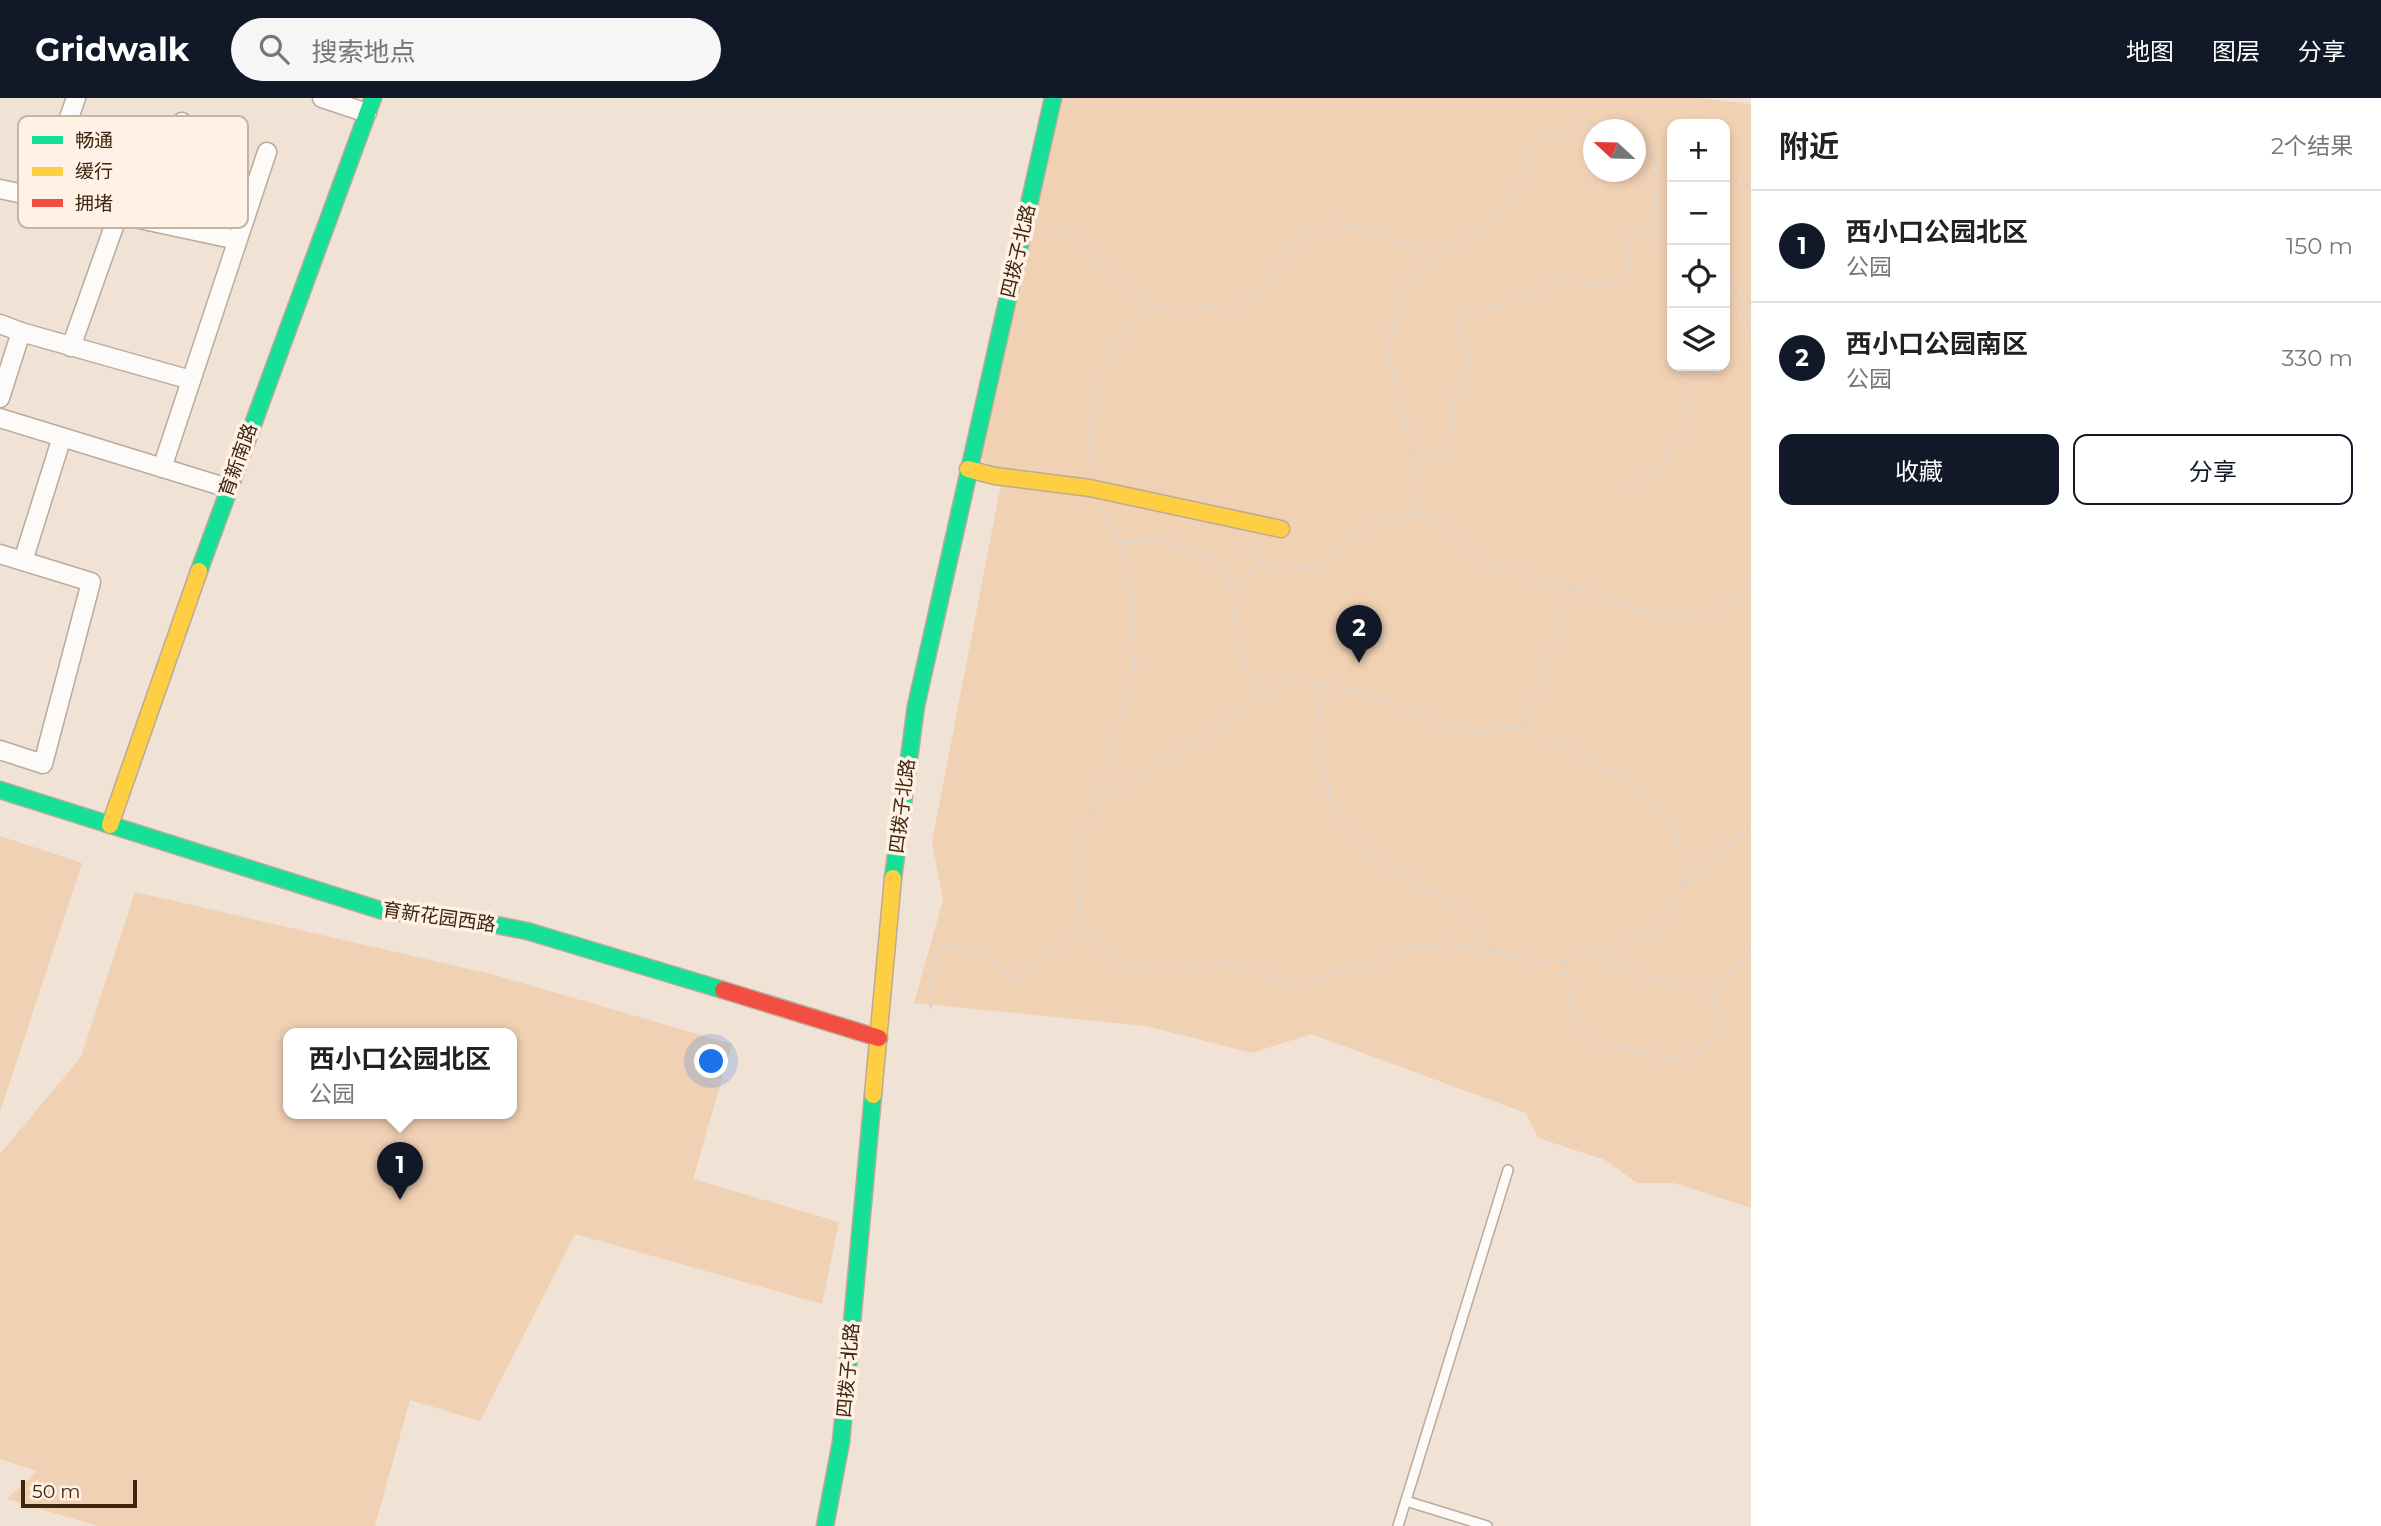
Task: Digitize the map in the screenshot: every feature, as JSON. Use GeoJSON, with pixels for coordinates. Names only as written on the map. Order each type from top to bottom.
{"type":"FeatureCollection","features":[{"type":"Feature","properties":{"kind":"street"},"geometry":{"type":"LineString","coordinates":[[70,116],[76,98]]}},
{"type":"Feature","properties":{"kind":"street"},"geometry":{"type":"LineString","coordinates":[[322,98],[370,106]]}},
{"type":"Feature","properties":{"kind":"street","name":"四拨子北路"},"geometry":{"type":"LineString","coordinates":[[825,1526],[841,1442],[897,838],[916,706],[1053,98]]}},
{"type":"Feature","properties":{"kind":"street","name":"育新南路"},"geometry":{"type":"LineString","coordinates":[[110,825],[228,488],[370,106]]}},
{"type":"Feature","properties":{"kind":"street"},"geometry":{"type":"LineString","coordinates":[[248,208],[267,152]]}},
{"type":"Feature","properties":{"kind":"street"},"geometry":{"type":"LineString","coordinates":[[0,189],[18,193]]}},
{"type":"Feature","properties":{"kind":"street"},"geometry":{"type":"LineString","coordinates":[[71,347],[113,228]]}},
{"type":"Feature","properties":{"kind":"street"},"geometry":{"type":"LineString","coordinates":[[181,228],[237,240]]}},
{"type":"Feature","properties":{"kind":"street"},"geometry":{"type":"LineString","coordinates":[[162,468],[241,228]]}},
{"type":"Feature","properties":{"kind":"street"},"geometry":{"type":"LineString","coordinates":[[0,324],[191,380]]}},
{"type":"Feature","properties":{"kind":"street"},"geometry":{"type":"LineString","coordinates":[[0,398],[21,332]]}},
{"type":"Feature","properties":{"kind":"street"},"geometry":{"type":"LineString","coordinates":[[0,418],[228,488]]}},
{"type":"Feature","properties":{"kind":"street"},"geometry":{"type":"LineString","coordinates":[[23,561],[62,437]]}},
{"type":"Feature","properties":{"kind":"street"},"geometry":{"type":"LineString","coordinates":[[968,469],[995,476],[1090,488],[1281,529]]}},
{"type":"Feature","properties":{"kind":"street"},"geometry":{"type":"LineString","coordinates":[[0,554],[91,582],[43,764],[0,750]]}},
{"type":"Feature","properties":{"kind":"street","name":"育新花园西路"},"geometry":{"type":"LineString","coordinates":[[0,790],[380,910],[498,924],[527,931],[879,1038]]}},
{"type":"Feature","properties":{"kind":"lane"},"geometry":{"type":"LineString","coordinates":[[1398,1526],[1508,1171]]}},
{"type":"Feature","properties":{"kind":"lane"},"geometry":{"type":"LineString","coordinates":[[1406,1501],[1487,1526]]}},
{"type":"Feature","properties":{"kind":"path"},"geometry":{"type":"LineString","coordinates":[[1410,512],[1412,451],[1389,361],[1394,312],[1407,286],[1431,255],[1481,232],[1515,192],[1535,143],[1573,127],[1583,126]]}},
{"type":"Feature","properties":{"kind":"path"},"geometry":{"type":"LineString","coordinates":[[1646,148],[1655,162],[1653,240],[1667,240]]}},
{"type":"Feature","properties":{"kind":"path"},"geometry":{"type":"LineString","coordinates":[[1655,162],[1667,166]]}},
{"type":"Feature","properties":{"kind":"path"},"geometry":{"type":"LineString","coordinates":[[1730,181],[1751,186]]}},
{"type":"Feature","properties":{"kind":"path"},"geometry":{"type":"LineString","coordinates":[[1051,231],[1066,231],[1080,236],[1109,274],[1151,306],[1231,308],[1255,296],[1286,260],[1301,236],[1340,221],[1431,255]]}},
{"type":"Feature","properties":{"kind":"path"},"geometry":{"type":"LineString","coordinates":[[1412,451],[1439,457],[1450,451],[1457,424],[1451,411],[1455,393],[1469,377],[1470,360],[1458,338],[1456,321],[1475,304],[1502,306],[1515,302],[1550,282],[1608,287],[1627,269],[1631,231],[1654,228]]}},
{"type":"Feature","properties":{"kind":"path"},"geometry":{"type":"LineString","coordinates":[[1730,284],[1746,314],[1751,342]]}},
{"type":"Feature","properties":{"kind":"path"},"geometry":{"type":"LineString","coordinates":[[1151,306],[1132,320],[1104,366],[1090,417],[1090,488],[1120,542],[1135,603],[1135,678],[1075,859],[1084,928],[1114,962],[1146,970],[1224,962],[1289,983],[1355,970],[1415,946],[1447,943],[1527,960],[1564,961],[1648,936],[1684,886],[1751,824]]}},
{"type":"Feature","properties":{"kind":"path"},"geometry":{"type":"LineString","coordinates":[[1730,320],[1746,314]]}},
{"type":"Feature","properties":{"kind":"path"},"geometry":{"type":"LineString","coordinates":[[1626,493],[1660,466],[1684,427],[1690,371]]}},
{"type":"Feature","properties":{"kind":"path"},"geometry":{"type":"LineString","coordinates":[[1231,586],[1263,565],[1315,568],[1368,527],[1410,512],[1442,524],[1496,569],[1572,585],[1668,620],[1714,608],[1751,584]]}},
{"type":"Feature","properties":{"kind":"path"},"geometry":{"type":"LineString","coordinates":[[1120,542],[1163,540],[1212,560],[1231,586],[1239,654],[1257,698]]}},
{"type":"Feature","properties":{"kind":"path"},"geometry":{"type":"LineString","coordinates":[[1525,727],[1572,585]]}},
{"type":"Feature","properties":{"kind":"path"},"geometry":{"type":"LineString","coordinates":[[1091,812],[1257,698],[1288,680],[1363,691],[1467,732],[1525,727],[1645,791],[1677,832],[1684,886]]}},
{"type":"Feature","properties":{"kind":"path"},"geometry":{"type":"LineString","coordinates":[[1320,685],[1319,737],[1331,807],[1370,857],[1462,909],[1494,951]]}},
{"type":"Feature","properties":{"kind":"path"},"geometry":{"type":"LineString","coordinates":[[931,1009],[930,977],[944,943],[990,957],[1012,980],[1084,928]]}},
{"type":"Feature","properties":{"kind":"path"},"geometry":{"type":"LineString","coordinates":[[1595,953],[1617,968],[1697,993],[1713,989],[1749,956],[1751,945]]}},
{"type":"Feature","properties":{"kind":"path"},"geometry":{"type":"LineString","coordinates":[[1564,961],[1574,1022],[1601,1043],[1674,1060],[1703,1053],[1718,1022],[1713,989]]}},
{"type":"Feature","properties":{"kind":"shaded area"},"geometry":{"type":"Polygon","coordinates":[[[1056,98],[1700,98],[1751,104],[1751,1208],[1674,1183],[1637,1183],[1605,1160],[1538,1138],[1526,1113],[1311,1034],[1252,1053],[1146,1026],[914,1003],[943,900],[932,842],[1001,484],[977,452],[1056,98]]]}},
{"type":"Feature","properties":{"kind":"shaded area"},"geometry":{"type":"Polygon","coordinates":[[[0,836],[82,863],[0,1112],[0,836]]]}},
{"type":"Feature","properties":{"kind":"shaded area"},"geometry":{"type":"Polygon","coordinates":[[[135,892],[491,974],[732,1044],[693,1179],[839,1222],[822,1304],[575,1234],[480,1421],[410,1400],[375,1526],[98,1526],[7,1499],[37,1471],[0,1459],[0,1154],[81,1057],[135,892]]]}},
{"type":"Feature","properties":{"kind":"traffic: fast"},"geometry":{"type":"LineString","coordinates":[[199,571],[373,98]]}},
{"type":"Feature","properties":{"kind":"traffic: fast"},"geometry":{"type":"LineString","coordinates":[[893,878],[916,706],[1053,98]]}},
{"type":"Feature","properties":{"kind":"traffic: fast"},"geometry":{"type":"LineString","coordinates":[[0,790],[380,910],[527,931],[723,990]]}},
{"type":"Feature","properties":{"kind":"traffic: fast"},"geometry":{"type":"LineString","coordinates":[[825,1526],[841,1442],[873,1095]]}},
{"type":"Feature","properties":{"kind":"traffic: slow"},"geometry":{"type":"LineString","coordinates":[[968,469],[995,476],[1090,488],[1281,529]]}},
{"type":"Feature","properties":{"kind":"traffic: slow"},"geometry":{"type":"LineString","coordinates":[[110,825],[199,571]]}},
{"type":"Feature","properties":{"kind":"traffic: slow"},"geometry":{"type":"LineString","coordinates":[[873,1095],[893,878]]}},
{"type":"Feature","properties":{"kind":"traffic: jam"},"geometry":{"type":"LineString","coordinates":[[723,990],[879,1038]]}},
{"type":"Feature","properties":{"kind":"place","name":"西小口公园南区"},"geometry":{"type":"Point","coordinates":[1359,663]}},
{"type":"Feature","properties":{"kind":"place","name":"西小口公园北区"},"geometry":{"type":"Point","coordinates":[400,1200]}}]}
